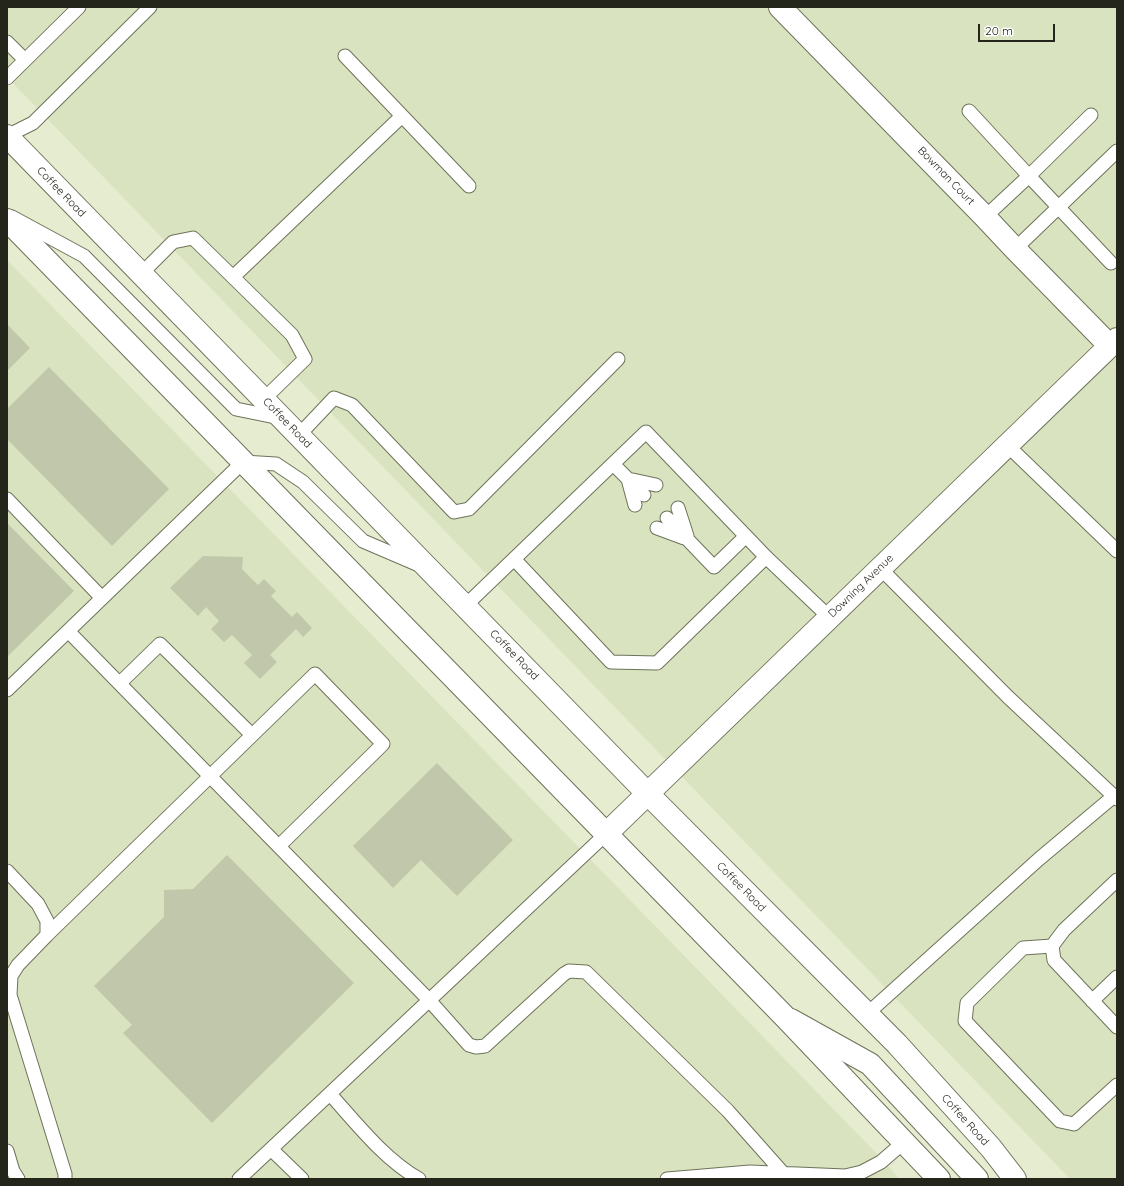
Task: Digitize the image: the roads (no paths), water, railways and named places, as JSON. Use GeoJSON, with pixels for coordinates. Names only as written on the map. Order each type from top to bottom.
{"type":"FeatureCollection","features":[{"type":"Feature","properties":{"kind":"main road","name":"Bowman Court"},"geometry":{"type":"LineString","coordinates":[[780,7],[986,217],[1015,249],[1113,343]]}},
{"type":"Feature","properties":{"kind":"main road","name":"Coffee Road"},"geometry":{"type":"LineString","coordinates":[[7,136],[647,793],[897,1044],[986,1143],[1015,1179]]}},
{"type":"Feature","properties":{"kind":"main road"},"geometry":{"type":"LineString","coordinates":[[7,220],[786,1018],[939,1179]]}},
{"type":"Feature","properties":{"kind":"main road","name":"Downing Avenue"},"geometry":{"type":"LineString","coordinates":[[606,834],[1113,343]]}},
{"type":"Feature","properties":{"kind":"main road"},"geometry":{"type":"LineString","coordinates":[[786,1018],[870,1064],[977,1179]]}},
{"type":"Feature","properties":{"kind":"lane"},"geometry":{"type":"LineString","coordinates":[[7,78],[78,7]]}},
{"type":"Feature","properties":{"kind":"lane"},"geometry":{"type":"LineString","coordinates":[[7,136],[33,124],[150,7]]}},
{"type":"Feature","properties":{"kind":"lane"},"geometry":{"type":"LineString","coordinates":[[7,42],[25,60]]}},
{"type":"Feature","properties":{"kind":"lane"},"geometry":{"type":"LineString","coordinates":[[346,56],[469,186]]}},
{"type":"Feature","properties":{"kind":"lane"},"geometry":{"type":"LineString","coordinates":[[969,111],[1111,263]]}},
{"type":"Feature","properties":{"kind":"lane"},"geometry":{"type":"LineString","coordinates":[[986,217],[1091,115]]}},
{"type":"Feature","properties":{"kind":"lane"},"geometry":{"type":"LineString","coordinates":[[234,277],[402,116]]}},
{"type":"Feature","properties":{"kind":"lane"},"geometry":{"type":"LineString","coordinates":[[1015,249],[1117,151]]}},
{"type":"Feature","properties":{"kind":"lane"},"geometry":{"type":"LineString","coordinates":[[7,215],[84,256],[236,408],[283,419]]}},
{"type":"Feature","properties":{"kind":"lane"},"geometry":{"type":"LineString","coordinates":[[141,274],[173,242],[193,238],[292,335],[305,359],[264,399]]}},
{"type":"Feature","properties":{"kind":"lane"},"geometry":{"type":"LineString","coordinates":[[299,435],[334,398],[352,405],[454,512],[469,509],[618,359]]}},
{"type":"Feature","properties":{"kind":"lane"},"geometry":{"type":"LineString","coordinates":[[465,606],[646,432],[766,557],[829,617]]}},
{"type":"Feature","properties":{"kind":"lane"},"geometry":{"type":"LineString","coordinates":[[1007,445],[1117,551]]}},
{"type":"Feature","properties":{"kind":"lane"},"geometry":{"type":"LineString","coordinates":[[7,690],[244,462],[276,464],[303,482],[363,541],[430,570]]}},
{"type":"Feature","properties":{"kind":"lane"},"geometry":{"type":"LineString","coordinates":[[613,464],[644,495]]}},
{"type":"Feature","properties":{"kind":"lane"},"geometry":{"type":"LineString","coordinates":[[628,479],[656,485]]}},
{"type":"Feature","properties":{"kind":"lane"},"geometry":{"type":"LineString","coordinates":[[628,479],[635,505]]}},
{"type":"Feature","properties":{"kind":"lane"},"geometry":{"type":"LineString","coordinates":[[7,499],[102,598]]}},
{"type":"Feature","properties":{"kind":"lane"},"geometry":{"type":"LineString","coordinates":[[678,508],[688,539]]}},
{"type":"Feature","properties":{"kind":"lane"},"geometry":{"type":"LineString","coordinates":[[667,518],[714,567],[746,536]]}},
{"type":"Feature","properties":{"kind":"lane"},"geometry":{"type":"LineString","coordinates":[[657,528],[688,539]]}},
{"type":"Feature","properties":{"kind":"lane"},"geometry":{"type":"LineString","coordinates":[[514,559],[611,662],[657,663],[766,557]]}},
{"type":"Feature","properties":{"kind":"lane"},"geometry":{"type":"LineString","coordinates":[[867,1014],[1033,864],[1115,797],[1008,697],[880,568]]}},
{"type":"Feature","properties":{"kind":"lane"},"geometry":{"type":"LineString","coordinates":[[68,631],[429,1000],[469,1045],[476,1047],[485,1046],[564,974],[569,971],[586,972],[728,1111],[783,1173]]}},
{"type":"Feature","properties":{"kind":"lane"},"geometry":{"type":"LineString","coordinates":[[120,684],[160,644],[252,735]]}},
{"type":"Feature","properties":{"kind":"lane"},"geometry":{"type":"LineString","coordinates":[[65,1179],[65,1174],[10,995],[11,976],[18,965],[47,935],[315,674],[383,744],[279,846]]}},
{"type":"Feature","properties":{"kind":"lane"},"geometry":{"type":"LineString","coordinates":[[239,1179],[606,834]]}},
{"type":"Feature","properties":{"kind":"lane"},"geometry":{"type":"LineString","coordinates":[[7,871],[38,904],[47,921],[47,935]]}},
{"type":"Feature","properties":{"kind":"lane"},"geometry":{"type":"LineString","coordinates":[[1117,880],[1064,930],[1052,946],[1054,960],[1117,1027]]}},
{"type":"Feature","properties":{"kind":"lane"},"geometry":{"type":"LineString","coordinates":[[1052,946],[1023,948],[967,1003],[965,1021],[1060,1121],[1074,1124],[1117,1085]]}},
{"type":"Feature","properties":{"kind":"lane"},"geometry":{"type":"LineString","coordinates":[[1092,1001],[1117,977]]}},
{"type":"Feature","properties":{"kind":"lane"},"geometry":{"type":"LineString","coordinates":[[330,1094],[383,1151],[419,1179]]}},
{"type":"Feature","properties":{"kind":"lane"},"geometry":{"type":"LineString","coordinates":[[667,1179],[750,1172],[845,1176],[862,1172],[881,1162],[904,1142]]}},
{"type":"Feature","properties":{"kind":"lane"},"geometry":{"type":"LineString","coordinates":[[271,1149],[302,1179]]}},
{"type":"Feature","properties":{"kind":"lane"},"geometry":{"type":"LineString","coordinates":[[7,1150],[13,1171],[18,1179]]}}]}
